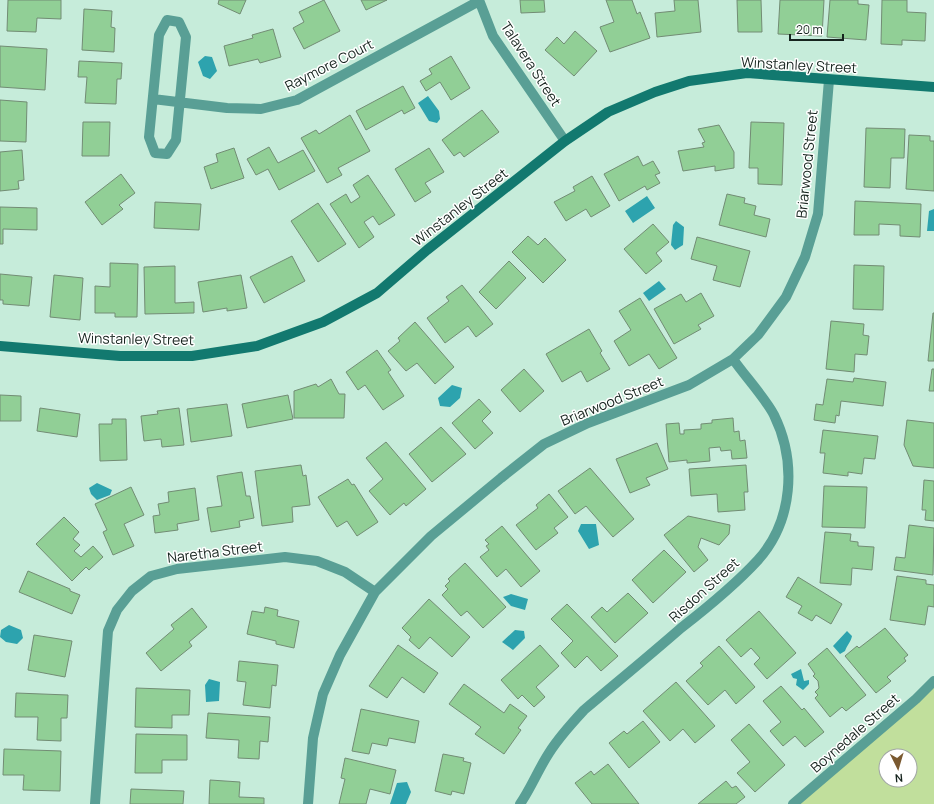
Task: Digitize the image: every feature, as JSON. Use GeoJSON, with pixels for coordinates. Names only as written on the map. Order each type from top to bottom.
{"type":"FeatureCollection","features":[{"type":"Feature","properties":{"kind":"street","name":"Raymore Court"},"geometry":{"type":"LineString","coordinates":[[153,99],[227,108],[261,109],[296,100],[479,0]]}},
{"type":"Feature","properties":{"kind":"street","name":"Talavera Street"},"geometry":{"type":"LineString","coordinates":[[479,0],[493,36],[565,140]]}},
{"type":"Feature","properties":{"kind":"street"},"geometry":{"type":"LineString","coordinates":[[166,20],[179,22],[186,37],[180,102],[176,140],[167,154],[155,153],[149,137],[159,35],[166,20]]}},
{"type":"Feature","properties":{"kind":"street","name":"Winstanley Street"},"geometry":{"type":"LineString","coordinates":[[0,346],[120,356],[192,356],[257,346],[323,322],[377,293],[427,250],[565,140],[608,112],[655,92],[689,81],[747,74],[934,88]]}},
{"type":"Feature","properties":{"kind":"street","name":"Briarwood Street"},"geometry":{"type":"LineString","coordinates":[[308,804],[313,738],[323,694],[340,655],[375,592],[432,536],[544,444],[588,423],[689,385],[733,359],[758,335],[786,297],[805,257],[818,214],[829,80]]}},
{"type":"Feature","properties":{"kind":"street","name":"Risdon Street"},"geometry":{"type":"LineString","coordinates":[[520,804],[528,793],[548,754],[564,731],[584,710],[728,589],[759,559],[776,531],[787,503],[789,474],[785,445],[774,415],[733,359]]}},
{"type":"Feature","properties":{"kind":"street","name":"Naretha Street"},"geometry":{"type":"LineString","coordinates":[[95,804],[108,631],[117,610],[132,591],[150,576],[177,569],[285,557],[317,561],[345,572],[375,592]]}},
{"type":"Feature","properties":{"kind":"street","name":"Boynedale Street"},"geometry":{"type":"LineString","coordinates":[[794,804],[916,699],[934,681]]}},
{"type":"Feature","properties":{"kind":"green space"},"geometry":{"type":"Polygon","coordinates":[[[934,681],[934,804],[793,804],[934,681]]]}},
{"type":"Feature","properties":{"kind":"water"},"geometry":{"type":"Polygon","coordinates":[[[205,56],[212,57],[217,71],[210,79],[203,76],[198,62],[205,56]]]}},
{"type":"Feature","properties":{"kind":"water"},"geometry":{"type":"Polygon","coordinates":[[[428,96],[439,111],[440,119],[437,123],[429,121],[418,103],[428,96]]]}},
{"type":"Feature","properties":{"kind":"water"},"geometry":{"type":"Polygon","coordinates":[[[647,196],[655,208],[633,223],[625,211],[647,196]]]}},
{"type":"Feature","properties":{"kind":"water"},"geometry":{"type":"Polygon","coordinates":[[[934,209],[934,231],[927,231],[929,211],[934,209]]]}},
{"type":"Feature","properties":{"kind":"water"},"geometry":{"type":"Polygon","coordinates":[[[676,221],[684,227],[683,245],[675,250],[671,245],[673,225],[676,221]]]}},
{"type":"Feature","properties":{"kind":"water"},"geometry":{"type":"Polygon","coordinates":[[[659,281],[666,289],[649,301],[643,293],[659,281]]]}},
{"type":"Feature","properties":{"kind":"water"},"geometry":{"type":"Polygon","coordinates":[[[452,385],[462,388],[460,398],[450,407],[440,406],[438,398],[452,385]]]}},
{"type":"Feature","properties":{"kind":"water"},"geometry":{"type":"Polygon","coordinates":[[[97,483],[112,490],[110,495],[97,500],[91,494],[89,488],[97,483]]]}},
{"type":"Feature","properties":{"kind":"water"},"geometry":{"type":"Polygon","coordinates":[[[581,524],[596,524],[599,545],[589,549],[578,531],[581,524]]]}},
{"type":"Feature","properties":{"kind":"water"},"geometry":{"type":"Polygon","coordinates":[[[511,594],[528,599],[525,610],[511,606],[503,597],[511,594]]]}},
{"type":"Feature","properties":{"kind":"water"},"geometry":{"type":"Polygon","coordinates":[[[9,625],[21,630],[23,638],[17,644],[6,642],[0,637],[1,630],[9,625]]]}},
{"type":"Feature","properties":{"kind":"water"},"geometry":{"type":"Polygon","coordinates":[[[515,630],[524,631],[525,638],[513,650],[502,642],[515,630]]]}},
{"type":"Feature","properties":{"kind":"water"},"geometry":{"type":"Polygon","coordinates":[[[847,631],[852,636],[845,651],[840,654],[833,646],[847,631]]]}},
{"type":"Feature","properties":{"kind":"water"},"geometry":{"type":"Polygon","coordinates":[[[801,669],[804,681],[809,680],[809,684],[803,690],[796,685],[797,679],[793,678],[791,674],[801,669]]]}},
{"type":"Feature","properties":{"kind":"water"},"geometry":{"type":"Polygon","coordinates":[[[209,679],[220,682],[219,701],[206,702],[205,685],[209,679]]]}},
{"type":"Feature","properties":{"kind":"water"},"geometry":{"type":"Polygon","coordinates":[[[407,782],[411,792],[406,804],[390,804],[397,783],[407,782]]]}},
{"type":"Feature","properties":{"kind":"building"},"geometry":{"type":"Polygon","coordinates":[[[8,0],[61,0],[61,19],[37,18],[36,32],[7,31],[8,0]]]}},
{"type":"Feature","properties":{"kind":"building"},"geometry":{"type":"Polygon","coordinates":[[[219,0],[246,0],[240,14],[218,4],[219,0]]]}},
{"type":"Feature","properties":{"kind":"building"},"geometry":{"type":"Polygon","coordinates":[[[324,0],[340,31],[304,49],[293,28],[304,22],[299,12],[324,0]]]}},
{"type":"Feature","properties":{"kind":"building"},"geometry":{"type":"Polygon","coordinates":[[[361,0],[387,0],[366,10],[361,0]]]}},
{"type":"Feature","properties":{"kind":"building"},"geometry":{"type":"Polygon","coordinates":[[[520,0],[544,0],[545,12],[521,13],[520,0]]]}},
{"type":"Feature","properties":{"kind":"building"},"geometry":{"type":"Polygon","coordinates":[[[606,0],[632,0],[637,14],[640,12],[650,38],[610,52],[600,27],[614,22],[606,0]]]}},
{"type":"Feature","properties":{"kind":"building"},"geometry":{"type":"Polygon","coordinates":[[[674,0],[698,0],[701,32],[657,37],[655,13],[675,11],[674,0]]]}},
{"type":"Feature","properties":{"kind":"building"},"geometry":{"type":"Polygon","coordinates":[[[737,0],[761,0],[762,32],[738,32],[737,0]]]}},
{"type":"Feature","properties":{"kind":"building"},"geometry":{"type":"Polygon","coordinates":[[[780,0],[824,0],[822,36],[778,34],[780,0]]]}},
{"type":"Feature","properties":{"kind":"building"},"geometry":{"type":"Polygon","coordinates":[[[830,0],[858,0],[858,4],[869,5],[866,40],[827,37],[830,0]]]}},
{"type":"Feature","properties":{"kind":"building"},"geometry":{"type":"Polygon","coordinates":[[[882,0],[907,0],[907,12],[926,13],[925,41],[902,40],[902,45],[881,44],[882,0]]]}},
{"type":"Feature","properties":{"kind":"building"},"geometry":{"type":"Polygon","coordinates":[[[84,9],[112,11],[111,27],[115,28],[114,52],[82,50],[84,9]]]}},
{"type":"Feature","properties":{"kind":"building"},"geometry":{"type":"Polygon","coordinates":[[[273,29],[281,57],[260,63],[258,59],[229,66],[224,46],[253,38],[252,35],[273,29]]]}},
{"type":"Feature","properties":{"kind":"building"},"geometry":{"type":"Polygon","coordinates":[[[575,31],[597,51],[574,76],[545,50],[557,37],[564,44],[575,31]]]}},
{"type":"Feature","properties":{"kind":"building"},"geometry":{"type":"Polygon","coordinates":[[[0,46],[47,49],[45,90],[0,87],[0,46]]]}},
{"type":"Feature","properties":{"kind":"building"},"geometry":{"type":"Polygon","coordinates":[[[451,56],[470,88],[451,100],[440,82],[426,91],[420,81],[432,74],[429,69],[451,56]]]}},
{"type":"Feature","properties":{"kind":"building"},"geometry":{"type":"Polygon","coordinates":[[[79,61],[122,63],[121,79],[117,79],[116,104],[85,103],[87,77],[78,77],[79,61]]]}},
{"type":"Feature","properties":{"kind":"building"},"geometry":{"type":"Polygon","coordinates":[[[403,86],[415,108],[404,114],[402,110],[366,130],[356,111],[403,86]]]}},
{"type":"Feature","properties":{"kind":"building"},"geometry":{"type":"Polygon","coordinates":[[[0,100],[27,102],[26,142],[0,141],[0,100]]]}},
{"type":"Feature","properties":{"kind":"building"},"geometry":{"type":"Polygon","coordinates":[[[482,110],[499,132],[464,157],[460,152],[454,156],[442,140],[482,110]]]}},
{"type":"Feature","properties":{"kind":"building"},"geometry":{"type":"Polygon","coordinates":[[[350,115],[370,151],[338,168],[342,175],[327,183],[301,138],[316,130],[319,134],[350,115]]]}},
{"type":"Feature","properties":{"kind":"building"},"geometry":{"type":"Polygon","coordinates":[[[83,122],[110,122],[109,156],[82,156],[83,122]]]}},
{"type":"Feature","properties":{"kind":"building"},"geometry":{"type":"Polygon","coordinates":[[[751,122],[784,123],[782,185],[758,184],[758,168],[749,168],[751,122]]]}},
{"type":"Feature","properties":{"kind":"building"},"geometry":{"type":"Polygon","coordinates":[[[719,125],[734,152],[734,168],[715,171],[715,166],[683,171],[678,151],[704,147],[702,143],[705,142],[698,129],[719,125]]]}},
{"type":"Feature","properties":{"kind":"building"},"geometry":{"type":"Polygon","coordinates":[[[866,128],[905,129],[904,158],[891,158],[890,188],[864,187],[866,128]]]}},
{"type":"Feature","properties":{"kind":"building"},"geometry":{"type":"Polygon","coordinates":[[[909,135],[930,136],[930,141],[934,141],[934,191],[906,189],[909,135]]]}},
{"type":"Feature","properties":{"kind":"building"},"geometry":{"type":"Polygon","coordinates":[[[269,147],[278,163],[303,150],[315,171],[279,190],[268,169],[256,175],[247,159],[269,147]]]}},
{"type":"Feature","properties":{"kind":"building"},"geometry":{"type":"Polygon","coordinates":[[[234,148],[244,178],[211,189],[204,167],[218,162],[216,154],[234,148]]]}},
{"type":"Feature","properties":{"kind":"building"},"geometry":{"type":"Polygon","coordinates":[[[429,148],[444,172],[425,183],[431,192],[415,202],[395,169],[429,148]]]}},
{"type":"Feature","properties":{"kind":"building"},"geometry":{"type":"Polygon","coordinates":[[[22,150],[24,180],[18,181],[19,189],[0,191],[0,152],[22,150]]]}},
{"type":"Feature","properties":{"kind":"building"},"geometry":{"type":"Polygon","coordinates":[[[638,156],[643,166],[653,161],[660,173],[655,175],[660,183],[647,190],[645,186],[619,201],[604,174],[638,156]]]}},
{"type":"Feature","properties":{"kind":"building"},"geometry":{"type":"Polygon","coordinates":[[[121,174],[135,193],[119,205],[123,209],[102,225],[85,202],[121,174]]]}},
{"type":"Feature","properties":{"kind":"building"},"geometry":{"type":"Polygon","coordinates":[[[368,175],[395,215],[379,225],[373,216],[364,222],[374,237],[359,248],[330,204],[346,194],[351,203],[360,197],[353,185],[368,175]]]}},
{"type":"Feature","properties":{"kind":"building"},"geometry":{"type":"Polygon","coordinates":[[[592,176],[610,206],[591,217],[586,209],[566,221],[554,202],[575,191],[573,187],[592,176]]]}},
{"type":"Feature","properties":{"kind":"building"},"geometry":{"type":"Polygon","coordinates":[[[727,194],[745,198],[744,203],[756,206],[754,215],[770,219],[766,237],[719,225],[727,194]]]}},
{"type":"Feature","properties":{"kind":"building"},"geometry":{"type":"Polygon","coordinates":[[[855,201],[921,204],[920,237],[900,236],[900,225],[879,224],[879,235],[854,235],[855,201]]]}},
{"type":"Feature","properties":{"kind":"building"},"geometry":{"type":"Polygon","coordinates":[[[155,202],[201,204],[199,230],[154,228],[155,202]]]}},
{"type":"Feature","properties":{"kind":"building"},"geometry":{"type":"Polygon","coordinates":[[[318,203],[346,244],[318,262],[291,221],[318,203]]]}},
{"type":"Feature","properties":{"kind":"building"},"geometry":{"type":"Polygon","coordinates":[[[0,207],[37,208],[37,230],[3,229],[3,244],[0,244],[0,207]]]}},
{"type":"Feature","properties":{"kind":"building"},"geometry":{"type":"Polygon","coordinates":[[[653,224],[669,242],[656,253],[662,261],[646,274],[624,249],[653,224]]]}},
{"type":"Feature","properties":{"kind":"building"},"geometry":{"type":"Polygon","coordinates":[[[528,236],[538,245],[545,238],[566,260],[543,283],[512,252],[528,236]]]}},
{"type":"Feature","properties":{"kind":"building"},"geometry":{"type":"Polygon","coordinates":[[[697,237],[750,251],[740,287],[713,280],[717,266],[691,259],[697,237]]]}},
{"type":"Feature","properties":{"kind":"building"},"geometry":{"type":"Polygon","coordinates":[[[292,256],[305,281],[264,303],[250,277],[292,256]]]}},
{"type":"Feature","properties":{"kind":"building"},"geometry":{"type":"Polygon","coordinates":[[[509,261],[526,278],[496,309],[479,292],[509,261]]]}},
{"type":"Feature","properties":{"kind":"building"},"geometry":{"type":"Polygon","coordinates":[[[110,263],[138,264],[137,317],[115,317],[115,313],[95,313],[95,286],[110,287],[110,263]]]}},
{"type":"Feature","properties":{"kind":"building"},"geometry":{"type":"Polygon","coordinates":[[[854,265],[884,266],[883,310],[853,309],[854,265]]]}},
{"type":"Feature","properties":{"kind":"building"},"geometry":{"type":"Polygon","coordinates":[[[175,266],[175,303],[194,302],[194,313],[145,314],[144,267],[175,266]]]}},
{"type":"Feature","properties":{"kind":"building"},"geometry":{"type":"Polygon","coordinates":[[[0,274],[32,277],[29,306],[3,304],[3,300],[0,300],[0,274]]]}},
{"type":"Feature","properties":{"kind":"building"},"geometry":{"type":"Polygon","coordinates":[[[54,275],[83,278],[80,320],[50,317],[54,275]]]}},
{"type":"Feature","properties":{"kind":"building"},"geometry":{"type":"Polygon","coordinates":[[[241,275],[247,308],[227,311],[227,308],[203,312],[198,282],[241,275]]]}},
{"type":"Feature","properties":{"kind":"building"},"geometry":{"type":"Polygon","coordinates":[[[462,285],[493,324],[476,337],[468,326],[445,343],[427,318],[449,301],[446,297],[462,285]]]}},
{"type":"Feature","properties":{"kind":"building"},"geometry":{"type":"Polygon","coordinates":[[[701,293],[714,316],[698,325],[701,329],[674,344],[654,309],[681,294],[686,302],[701,293]]]}},
{"type":"Feature","properties":{"kind":"building"},"geometry":{"type":"Polygon","coordinates":[[[640,298],[677,358],[659,369],[649,354],[629,366],[614,341],[631,330],[619,311],[640,298]]]}},
{"type":"Feature","properties":{"kind":"building"},"geometry":{"type":"Polygon","coordinates":[[[933,313],[934,361],[928,361],[933,313]]]}},
{"type":"Feature","properties":{"kind":"building"},"geometry":{"type":"Polygon","coordinates":[[[831,321],[864,324],[863,335],[869,336],[867,355],[855,354],[854,372],[826,369],[831,321]]]}},
{"type":"Feature","properties":{"kind":"building"},"geometry":{"type":"Polygon","coordinates":[[[415,322],[454,367],[435,384],[417,363],[406,371],[388,351],[400,341],[398,338],[415,322]]]}},
{"type":"Feature","properties":{"kind":"building"},"geometry":{"type":"Polygon","coordinates":[[[589,329],[602,351],[600,353],[610,369],[587,382],[581,371],[562,382],[546,354],[589,329]]]}},
{"type":"Feature","properties":{"kind":"building"},"geometry":{"type":"Polygon","coordinates":[[[377,350],[391,370],[388,372],[404,396],[383,410],[365,385],[358,390],[346,372],[377,350]]]}},
{"type":"Feature","properties":{"kind":"building"},"geometry":{"type":"Polygon","coordinates":[[[524,369],[544,391],[520,412],[501,390],[524,369]]]}},
{"type":"Feature","properties":{"kind":"building"},"geometry":{"type":"Polygon","coordinates":[[[932,369],[934,369],[934,391],[929,391],[932,369]]]}},
{"type":"Feature","properties":{"kind":"building"},"geometry":{"type":"Polygon","coordinates":[[[854,378],[886,382],[883,406],[841,401],[839,416],[836,415],[835,423],[814,420],[816,404],[823,405],[827,379],[853,382],[854,378]]]}},
{"type":"Feature","properties":{"kind":"building"},"geometry":{"type":"Polygon","coordinates":[[[331,379],[339,394],[345,394],[344,418],[294,418],[294,391],[316,384],[318,387],[331,379]]]}},
{"type":"Feature","properties":{"kind":"building"},"geometry":{"type":"Polygon","coordinates":[[[0,395],[21,396],[21,421],[0,421],[0,395]]]}},
{"type":"Feature","properties":{"kind":"building"},"geometry":{"type":"Polygon","coordinates":[[[288,395],[293,419],[247,428],[242,404],[288,395]]]}},
{"type":"Feature","properties":{"kind":"building"},"geometry":{"type":"Polygon","coordinates":[[[479,399],[491,412],[482,421],[493,433],[475,449],[452,423],[479,399]]]}},
{"type":"Feature","properties":{"kind":"building"},"geometry":{"type":"Polygon","coordinates":[[[227,404],[232,436],[191,442],[187,409],[227,404]]]}},
{"type":"Feature","properties":{"kind":"building"},"geometry":{"type":"Polygon","coordinates":[[[40,408],[80,414],[77,437],[37,431],[40,408]]]}},
{"type":"Feature","properties":{"kind":"building"},"geometry":{"type":"Polygon","coordinates":[[[179,408],[184,445],[162,447],[161,439],[144,441],[141,416],[158,414],[157,411],[179,408]]]}},
{"type":"Feature","properties":{"kind":"building"},"geometry":{"type":"Polygon","coordinates":[[[733,418],[734,432],[739,431],[740,441],[745,440],[747,458],[732,459],[731,450],[721,451],[720,447],[709,448],[710,461],[687,463],[687,460],[669,462],[666,424],[679,423],[680,434],[684,434],[684,430],[701,429],[701,424],[712,423],[712,420],[733,418]]]}},
{"type":"Feature","properties":{"kind":"building"},"geometry":{"type":"Polygon","coordinates":[[[112,419],[126,419],[127,460],[100,461],[99,424],[112,424],[112,419]]]}},
{"type":"Feature","properties":{"kind":"building"},"geometry":{"type":"Polygon","coordinates":[[[907,420],[934,423],[934,468],[913,466],[904,445],[907,420]]]}},
{"type":"Feature","properties":{"kind":"building"},"geometry":{"type":"Polygon","coordinates":[[[441,427],[466,454],[432,482],[409,454],[441,427]]]}},
{"type":"Feature","properties":{"kind":"building"},"geometry":{"type":"Polygon","coordinates":[[[823,430],[878,436],[875,459],[864,458],[862,474],[848,472],[848,476],[823,473],[825,453],[820,453],[823,430]]]}},
{"type":"Feature","properties":{"kind":"building"},"geometry":{"type":"Polygon","coordinates":[[[386,442],[426,489],[406,506],[404,503],[390,515],[369,491],[383,479],[366,458],[386,442]]]}},
{"type":"Feature","properties":{"kind":"building"},"geometry":{"type":"Polygon","coordinates":[[[657,443],[668,469],[646,478],[650,485],[630,493],[616,459],[657,443]]]}},
{"type":"Feature","properties":{"kind":"building"},"geometry":{"type":"Polygon","coordinates":[[[301,465],[303,476],[306,475],[310,505],[292,507],[293,522],[262,526],[255,471],[301,465]]]}},
{"type":"Feature","properties":{"kind":"building"},"geometry":{"type":"Polygon","coordinates":[[[746,465],[748,492],[744,492],[745,510],[718,512],[717,494],[691,496],[689,469],[746,465]]]}},
{"type":"Feature","properties":{"kind":"building"},"geometry":{"type":"Polygon","coordinates":[[[590,468],[634,519],[613,537],[586,506],[575,514],[558,491],[590,468]]]}},
{"type":"Feature","properties":{"kind":"building"},"geometry":{"type":"Polygon","coordinates":[[[242,472],[246,496],[250,496],[254,518],[239,521],[240,527],[211,532],[207,508],[222,506],[217,476],[242,472]]]}},
{"type":"Feature","properties":{"kind":"building"},"geometry":{"type":"Polygon","coordinates":[[[348,479],[352,485],[354,484],[378,522],[357,536],[347,521],[337,527],[318,497],[348,479]]]}},
{"type":"Feature","properties":{"kind":"building"},"geometry":{"type":"Polygon","coordinates":[[[924,480],[934,481],[934,521],[925,520],[926,510],[922,510],[924,480]]]}},
{"type":"Feature","properties":{"kind":"building"},"geometry":{"type":"Polygon","coordinates":[[[824,486],[867,487],[865,528],[822,527],[824,486]]]}},
{"type":"Feature","properties":{"kind":"building"},"geometry":{"type":"Polygon","coordinates":[[[131,487],[144,515],[124,524],[134,546],[113,555],[103,532],[107,530],[95,504],[131,487]]]}},
{"type":"Feature","properties":{"kind":"building"},"geometry":{"type":"Polygon","coordinates":[[[195,488],[199,520],[177,524],[178,530],[155,533],[153,516],[160,515],[158,504],[169,502],[168,492],[195,488]]]}},
{"type":"Feature","properties":{"kind":"building"},"geometry":{"type":"Polygon","coordinates":[[[549,494],[568,517],[554,528],[558,533],[536,550],[516,525],[538,508],[536,505],[549,494]]]}},
{"type":"Feature","properties":{"kind":"building"},"geometry":{"type":"Polygon","coordinates":[[[688,516],[730,525],[729,534],[719,545],[701,538],[698,547],[708,560],[694,572],[664,535],[688,516]]]}},
{"type":"Feature","properties":{"kind":"building"},"geometry":{"type":"Polygon","coordinates":[[[64,517],[79,532],[73,539],[80,545],[74,551],[81,557],[93,546],[103,557],[89,570],[86,567],[72,581],[36,544],[64,517]]]}},
{"type":"Feature","properties":{"kind":"building"},"geometry":{"type":"Polygon","coordinates":[[[909,525],[934,528],[933,575],[894,570],[896,557],[905,558],[909,525]]]}},
{"type":"Feature","properties":{"kind":"building"},"geometry":{"type":"Polygon","coordinates":[[[502,526],[540,571],[521,587],[506,569],[497,577],[480,557],[489,550],[486,546],[489,544],[485,540],[502,526]]]}},
{"type":"Feature","properties":{"kind":"building"},"geometry":{"type":"Polygon","coordinates":[[[825,532],[851,534],[850,541],[858,542],[858,546],[874,547],[872,570],[852,568],[851,585],[820,583],[825,532]]]}},
{"type":"Feature","properties":{"kind":"building"},"geometry":{"type":"Polygon","coordinates":[[[664,550],[686,572],[653,603],[632,580],[664,550]]]}},
{"type":"Feature","properties":{"kind":"building"},"geometry":{"type":"Polygon","coordinates":[[[465,563],[506,607],[483,628],[467,611],[461,616],[442,595],[448,589],[445,586],[450,581],[448,579],[465,563]]]}},
{"type":"Feature","properties":{"kind":"building"},"geometry":{"type":"Polygon","coordinates":[[[28,571],[70,589],[70,591],[80,595],[72,614],[19,592],[28,571]]]}},
{"type":"Feature","properties":{"kind":"building"},"geometry":{"type":"Polygon","coordinates":[[[897,576],[926,580],[926,584],[934,585],[934,607],[928,606],[925,625],[890,620],[897,576]]]}},
{"type":"Feature","properties":{"kind":"building"},"geometry":{"type":"Polygon","coordinates":[[[798,577],[842,604],[831,624],[816,615],[812,621],[798,613],[802,606],[786,597],[798,577]]]}},
{"type":"Feature","properties":{"kind":"building"},"geometry":{"type":"Polygon","coordinates":[[[628,593],[648,613],[615,643],[591,617],[602,607],[607,612],[628,593]]]}},
{"type":"Feature","properties":{"kind":"building"},"geometry":{"type":"Polygon","coordinates":[[[429,599],[470,637],[452,657],[430,637],[419,649],[409,640],[411,637],[402,628],[429,599]]]}},
{"type":"Feature","properties":{"kind":"building"},"geometry":{"type":"Polygon","coordinates":[[[567,604],[618,656],[601,671],[587,656],[575,668],[561,653],[573,641],[551,619],[567,604]]]}},
{"type":"Feature","properties":{"kind":"building"},"geometry":{"type":"Polygon","coordinates":[[[265,607],[278,610],[277,616],[299,621],[294,648],[276,644],[276,641],[247,634],[252,611],[264,613],[265,607]]]}},
{"type":"Feature","properties":{"kind":"building"},"geometry":{"type":"Polygon","coordinates":[[[192,608],[207,627],[189,642],[192,646],[161,671],[146,653],[174,629],[171,625],[192,608]]]}},
{"type":"Feature","properties":{"kind":"building"},"geometry":{"type":"Polygon","coordinates":[[[759,611],[796,653],[767,679],[754,664],[760,658],[751,648],[741,657],[726,640],[759,611]]]}},
{"type":"Feature","properties":{"kind":"building"},"geometry":{"type":"Polygon","coordinates":[[[885,628],[908,655],[904,658],[906,661],[887,677],[891,681],[876,693],[845,656],[857,646],[859,648],[885,628]]]}},
{"type":"Feature","properties":{"kind":"building"},"geometry":{"type":"Polygon","coordinates":[[[34,635],[72,641],[65,677],[28,670],[34,635]]]}},
{"type":"Feature","properties":{"kind":"building"},"geometry":{"type":"Polygon","coordinates":[[[398,645],[438,673],[424,693],[402,677],[387,698],[369,686],[398,645]]]}},
{"type":"Feature","properties":{"kind":"building"},"geometry":{"type":"Polygon","coordinates":[[[540,645],[559,666],[536,687],[545,697],[534,707],[522,695],[518,699],[501,680],[540,645]]]}},
{"type":"Feature","properties":{"kind":"building"},"geometry":{"type":"Polygon","coordinates":[[[719,646],[755,687],[736,704],[725,690],[708,705],[686,681],[703,666],[700,663],[719,646]]]}},
{"type":"Feature","properties":{"kind":"building"},"geometry":{"type":"Polygon","coordinates":[[[827,648],[866,695],[846,711],[842,707],[830,717],[815,698],[818,695],[815,692],[819,688],[818,681],[813,676],[815,674],[808,664],[827,648]]]}},
{"type":"Feature","properties":{"kind":"building"},"geometry":{"type":"Polygon","coordinates":[[[239,661],[278,665],[276,686],[272,685],[270,708],[243,705],[246,682],[237,681],[239,661]]]}},
{"type":"Feature","properties":{"kind":"building"},"geometry":{"type":"Polygon","coordinates":[[[676,682],[715,726],[695,743],[683,729],[670,741],[643,711],[676,682]]]}},
{"type":"Feature","properties":{"kind":"building"},"geometry":{"type":"Polygon","coordinates":[[[464,684],[504,713],[510,704],[527,716],[518,728],[521,730],[504,754],[475,734],[481,727],[449,704],[464,684]]]}},
{"type":"Feature","properties":{"kind":"building"},"geometry":{"type":"Polygon","coordinates":[[[781,686],[802,710],[804,708],[824,732],[805,747],[795,736],[783,746],[770,731],[781,722],[763,701],[781,686]]]}},
{"type":"Feature","properties":{"kind":"building"},"geometry":{"type":"Polygon","coordinates":[[[136,688],[190,690],[189,715],[172,715],[172,728],[135,727],[136,688]]]}},
{"type":"Feature","properties":{"kind":"building"},"geometry":{"type":"Polygon","coordinates":[[[16,693],[68,695],[67,718],[61,718],[61,741],[37,740],[38,717],[15,717],[16,693]]]}},
{"type":"Feature","properties":{"kind":"building"},"geometry":{"type":"Polygon","coordinates":[[[361,709],[419,721],[415,743],[389,738],[387,746],[372,743],[369,754],[352,751],[361,709]]]}},
{"type":"Feature","properties":{"kind":"building"},"geometry":{"type":"Polygon","coordinates":[[[208,713],[270,717],[268,742],[260,741],[259,759],[238,758],[239,740],[206,738],[208,713]]]}},
{"type":"Feature","properties":{"kind":"building"},"geometry":{"type":"Polygon","coordinates":[[[643,721],[660,742],[629,768],[609,743],[624,731],[627,734],[643,721]]]}},
{"type":"Feature","properties":{"kind":"building"},"geometry":{"type":"Polygon","coordinates":[[[749,724],[785,765],[755,792],[737,773],[750,762],[731,740],[749,724]]]}},
{"type":"Feature","properties":{"kind":"building"},"geometry":{"type":"Polygon","coordinates":[[[136,734],[187,735],[187,760],[162,760],[162,773],[135,773],[136,734]]]}},
{"type":"Feature","properties":{"kind":"building"},"geometry":{"type":"Polygon","coordinates":[[[4,749],[61,751],[60,791],[23,790],[24,775],[3,775],[4,749]]]}},
{"type":"Feature","properties":{"kind":"building"},"geometry":{"type":"Polygon","coordinates":[[[443,754],[464,758],[463,761],[471,763],[464,794],[452,791],[451,795],[435,791],[443,754]]]}},
{"type":"Feature","properties":{"kind":"building"},"geometry":{"type":"Polygon","coordinates":[[[345,758],[396,770],[390,794],[370,789],[366,804],[339,804],[345,779],[341,778],[345,758]]]}},
{"type":"Feature","properties":{"kind":"building"},"geometry":{"type":"Polygon","coordinates":[[[608,764],[639,804],[592,804],[575,783],[591,771],[594,775],[608,764]]]}},
{"type":"Feature","properties":{"kind":"building"},"geometry":{"type":"Polygon","coordinates":[[[210,780],[240,782],[239,797],[264,798],[264,804],[209,804],[210,780]]]}},
{"type":"Feature","properties":{"kind":"building"},"geometry":{"type":"Polygon","coordinates":[[[726,781],[732,788],[736,786],[745,797],[736,804],[698,804],[726,781]]]}},
{"type":"Feature","properties":{"kind":"building"},"geometry":{"type":"Polygon","coordinates":[[[131,789],[184,791],[183,804],[130,804],[131,789]]]}}]}
